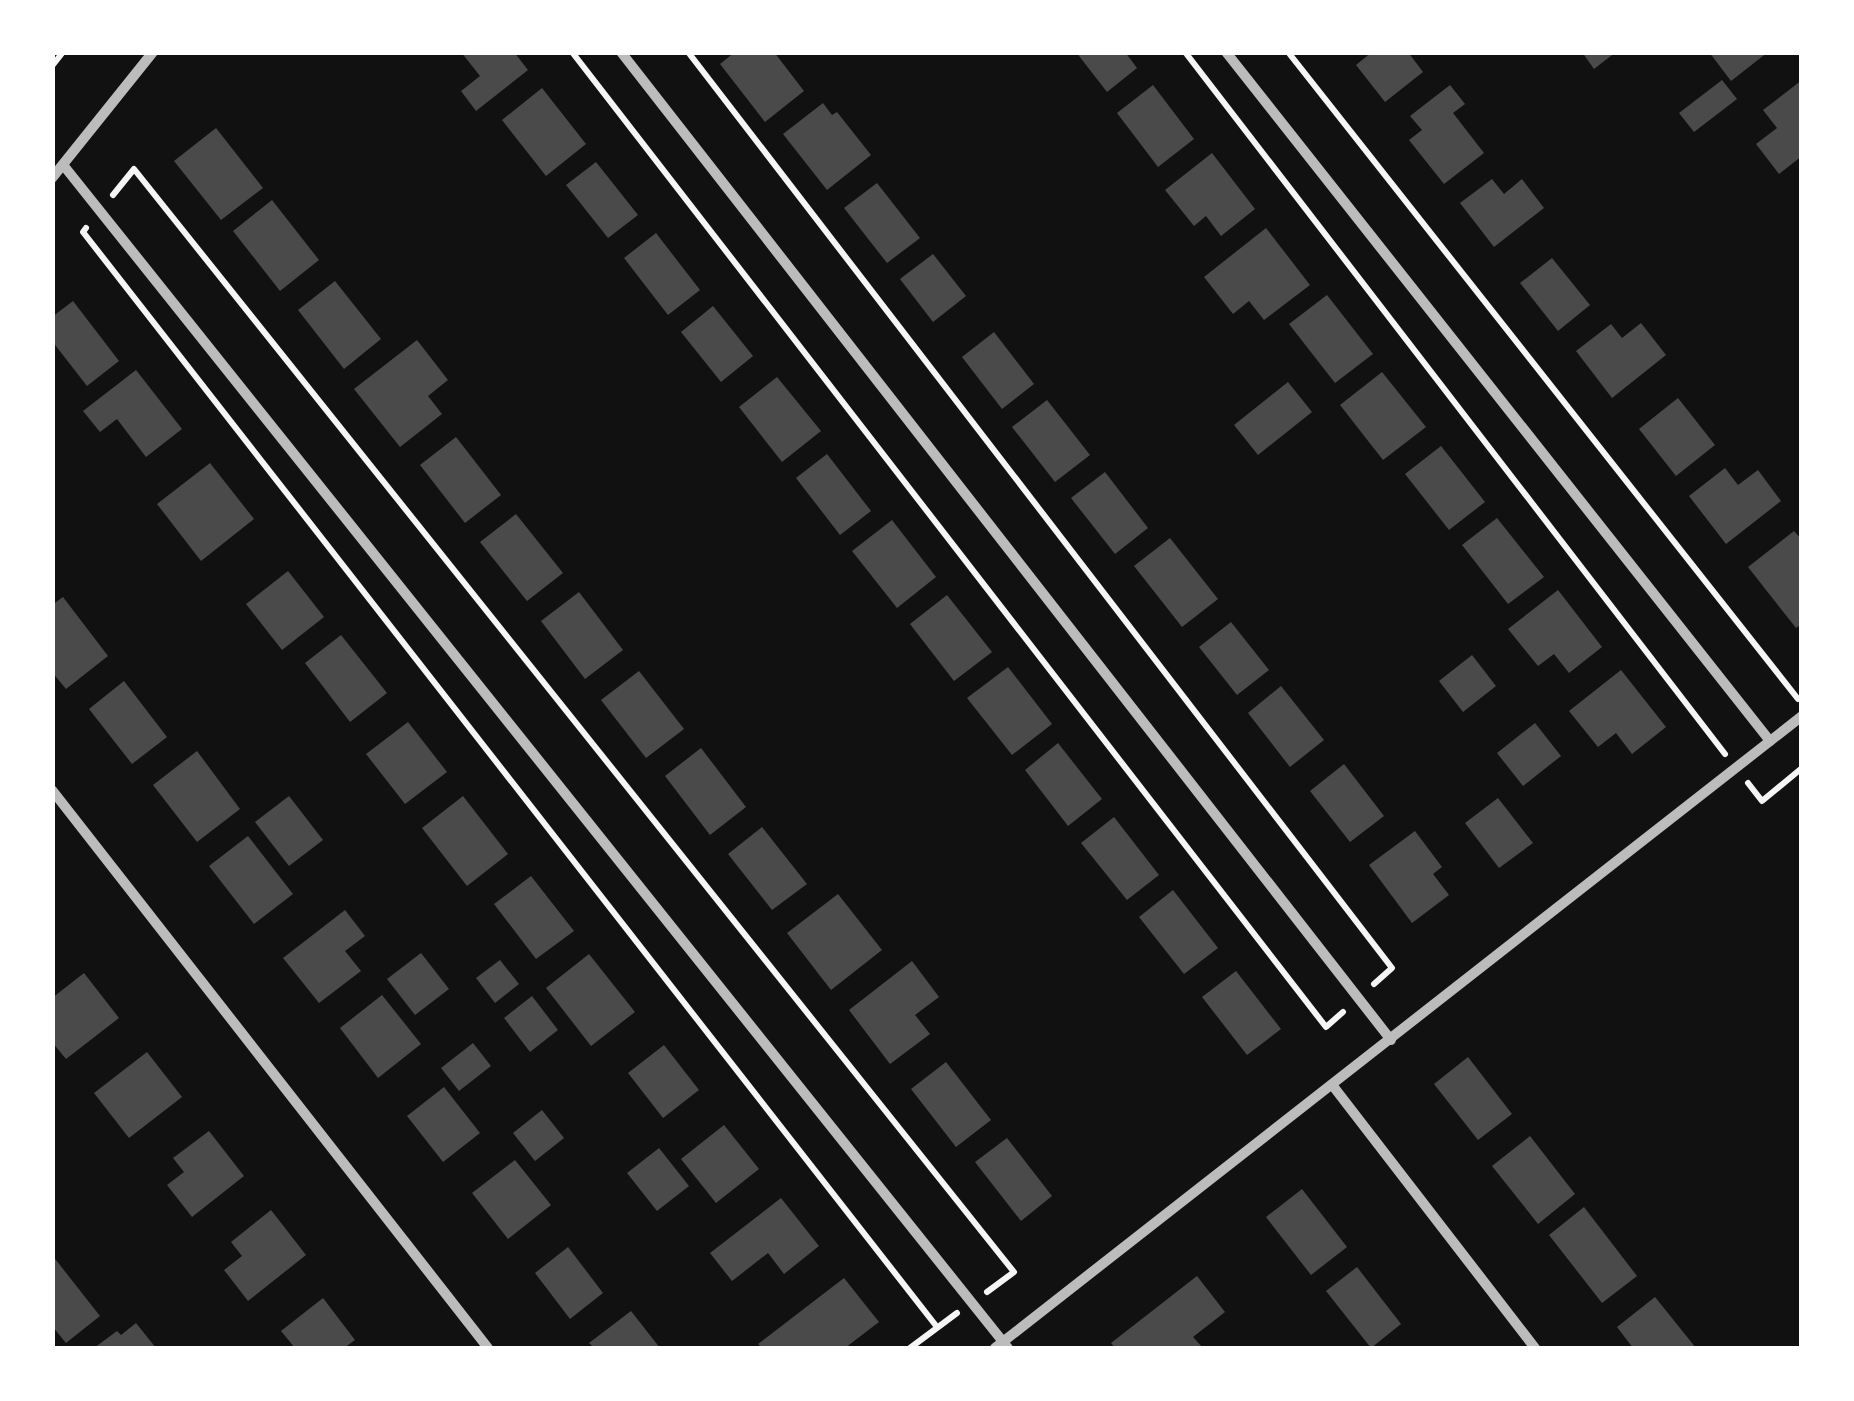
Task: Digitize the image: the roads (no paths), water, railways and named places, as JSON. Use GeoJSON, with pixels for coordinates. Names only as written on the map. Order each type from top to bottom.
{"type":"FeatureCollection","features":[{"type":"Feature","properties":{"kind":"street"},"geometry":{"type":"LineString","coordinates":[[52,178],[153,52]]}},
{"type":"Feature","properties":{"kind":"street"},"geometry":{"type":"LineString","coordinates":[[622,52],[1392,1040]]}},
{"type":"Feature","properties":{"kind":"street"},"geometry":{"type":"LineString","coordinates":[[1226,52],[1770,741]]}},
{"type":"Feature","properties":{"kind":"street"},"geometry":{"type":"LineString","coordinates":[[64,166],[1002,1346],[1802,716]]}},
{"type":"Feature","properties":{"kind":"street"},"geometry":{"type":"LineString","coordinates":[[52,790],[488,1348]]}},
{"type":"Feature","properties":{"kind":"street"},"geometry":{"type":"LineString","coordinates":[[1333,1086],[1535,1348]]}}]}
